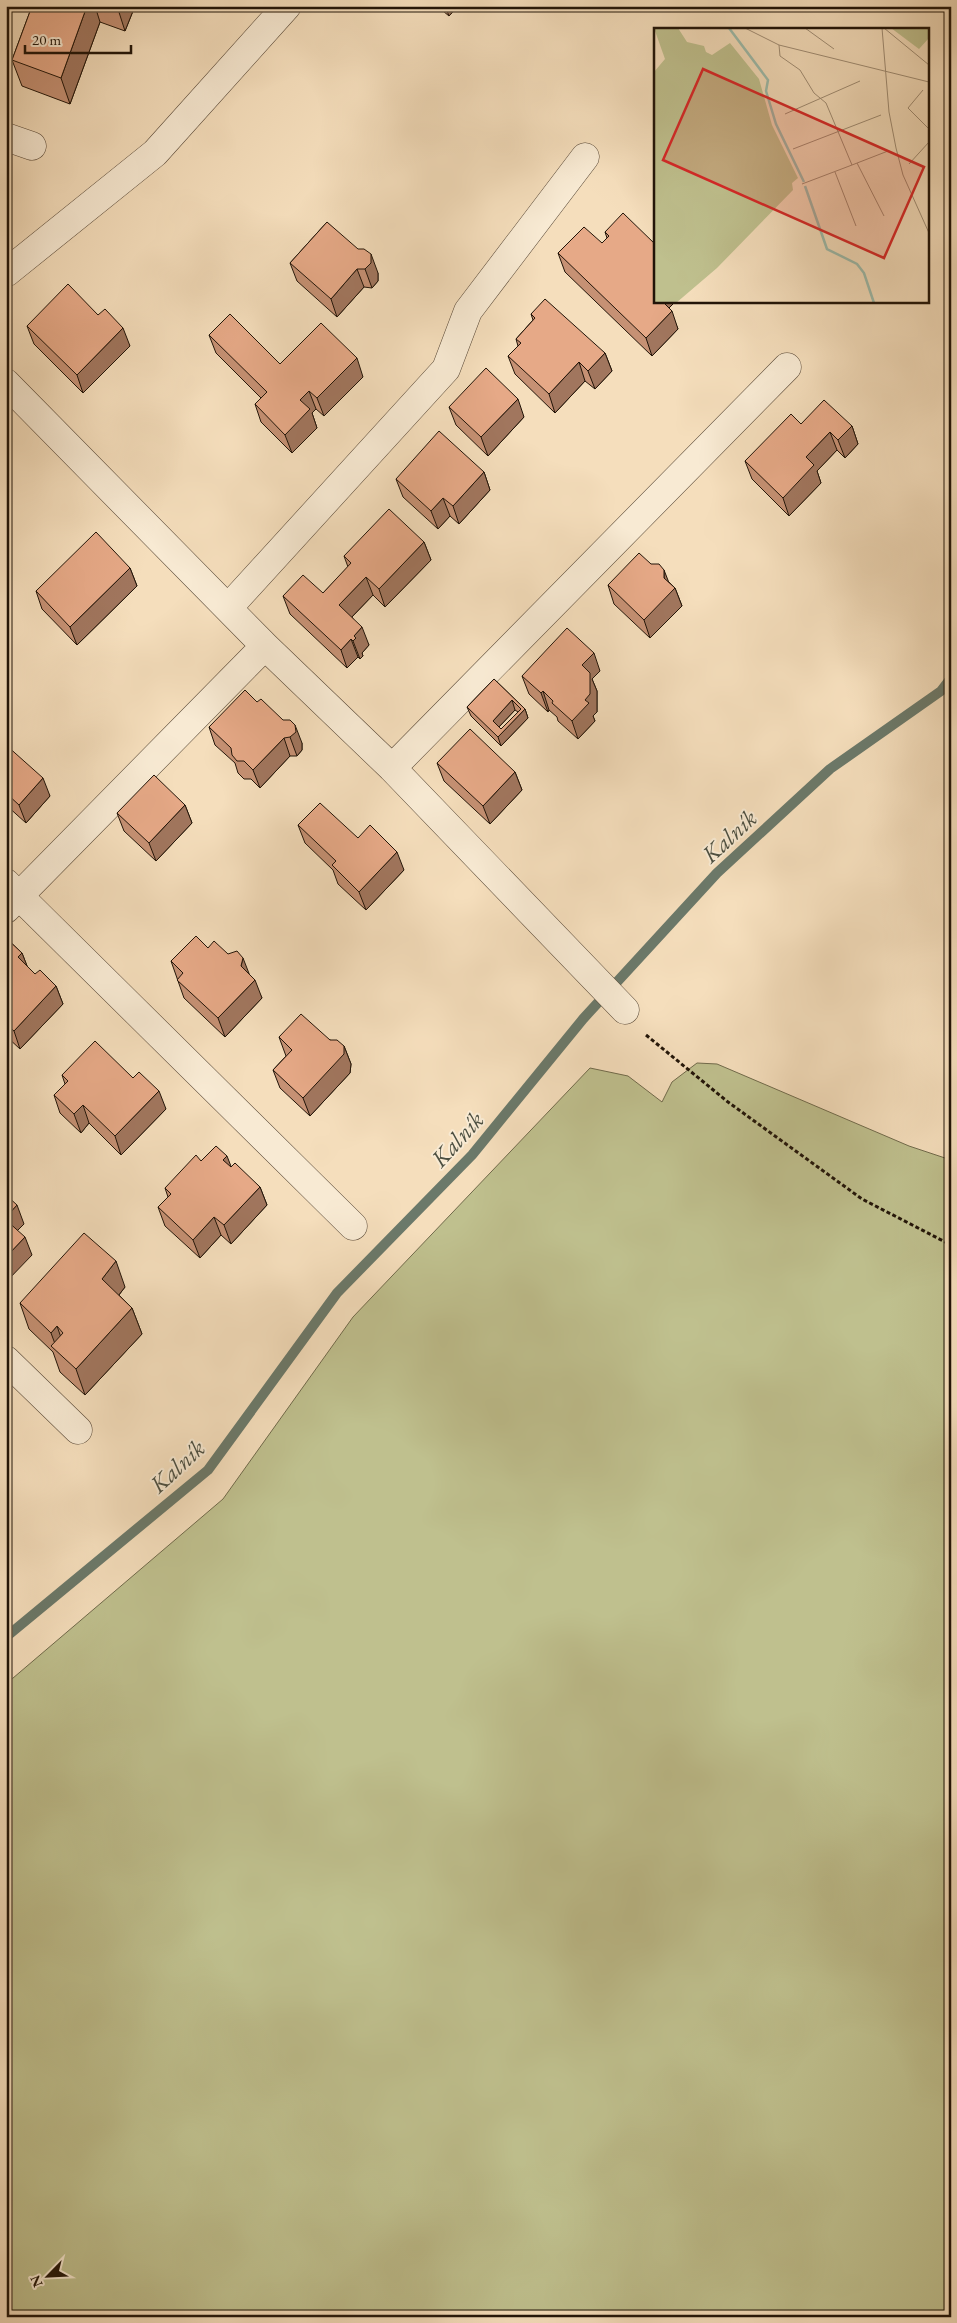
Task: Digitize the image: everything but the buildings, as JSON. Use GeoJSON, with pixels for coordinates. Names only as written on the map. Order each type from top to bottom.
{"type":"FeatureCollection","features":[{"type":"Feature","properties":{"kind":"street"},"geometry":{"type":"LineString","coordinates":[[6,273],[155,153],[287,6]]}},
{"type":"Feature","properties":{"kind":"street"},"geometry":{"type":"LineString","coordinates":[[6,137],[32,146]]}},
{"type":"Feature","properties":{"kind":"street"},"geometry":{"type":"LineString","coordinates":[[228,608],[446,368],[468,311],[584,157]]}},
{"type":"Feature","properties":{"kind":"street"},"geometry":{"type":"LineString","coordinates":[[392,768],[788,367]]}},
{"type":"Feature","properties":{"kind":"street"},"geometry":{"type":"LineString","coordinates":[[6,383],[265,646],[392,768],[625,1010]]}},
{"type":"Feature","properties":{"kind":"street"},"geometry":{"type":"LineString","coordinates":[[265,646],[10,896],[353,1226]]}},
{"type":"Feature","properties":{"kind":"street"},"geometry":{"type":"LineString","coordinates":[[6,1360],[78,1430]]}},
{"type":"Feature","properties":{"kind":"path"},"geometry":{"type":"LineString","coordinates":[[625,1010],[651,1041],[728,1102],[838,1182],[862,1199],[951,1245]]}},
{"type":"Feature","properties":{"kind":"green space"},"geometry":{"type":"Polygon","coordinates":[[[697,1063],[717,1064],[909,1146],[951,1160],[951,2317],[6,2317],[6,1684],[223,1499],[353,1317],[590,1068],[628,1076],[662,1102],[672,1082],[697,1063]]]}},
{"type":"Feature","properties":{"kind":"waterway","name":"Kalník"},"geometry":{"type":"LineString","coordinates":[[6,1637],[208,1470],[337,1293],[472,1155],[583,1019],[717,873],[830,769],[941,691],[951,678]]}}]}
